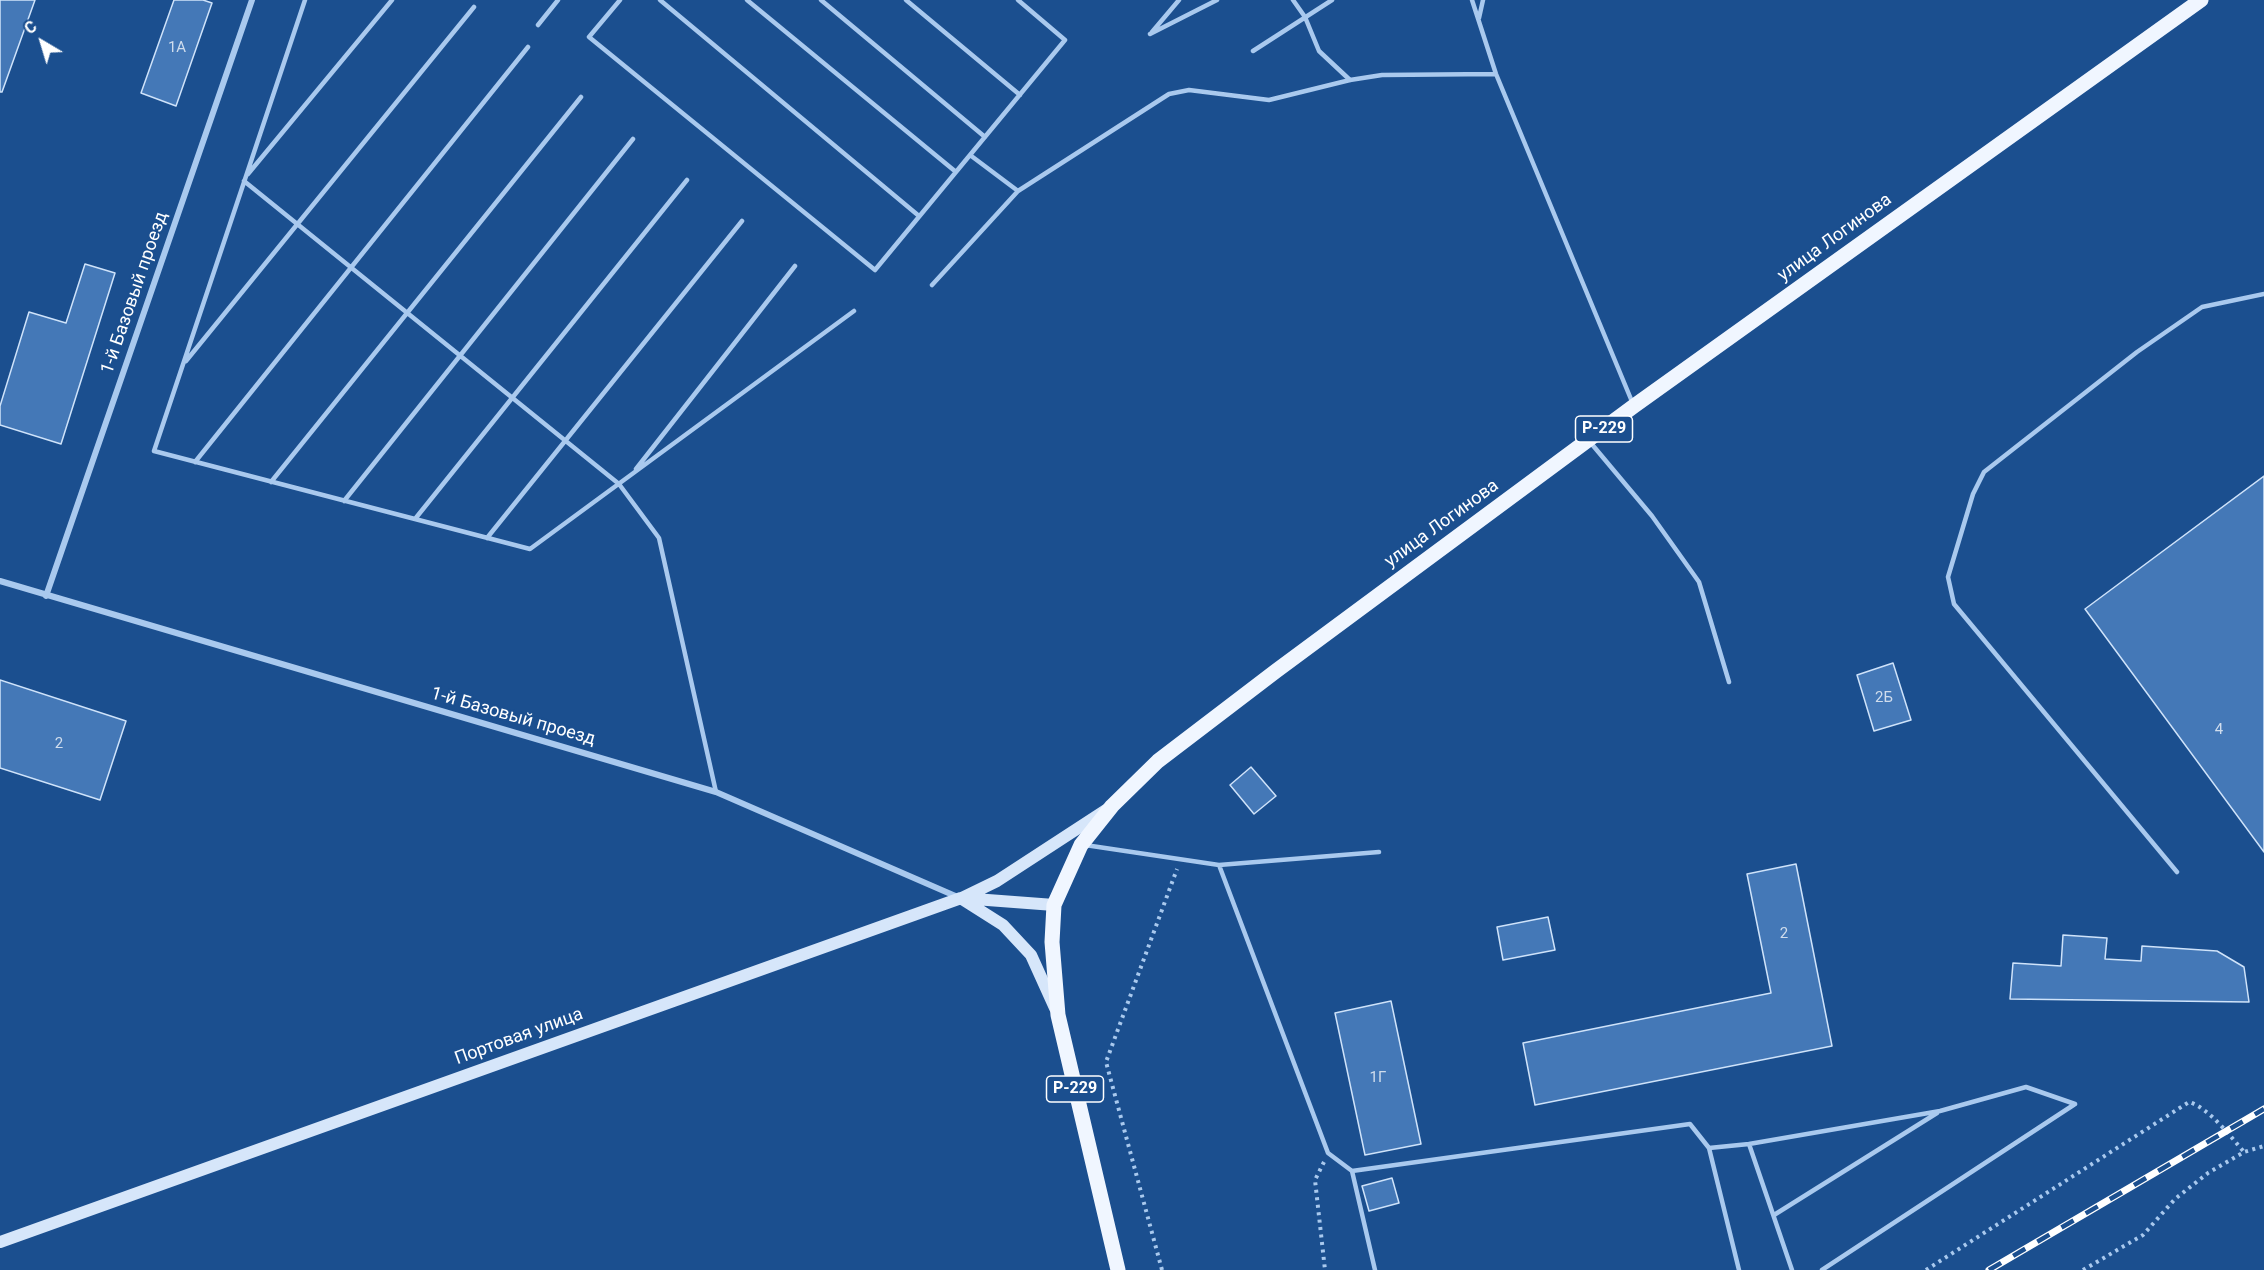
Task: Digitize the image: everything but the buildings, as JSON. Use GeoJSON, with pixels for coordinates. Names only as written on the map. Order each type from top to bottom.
{"type":"FeatureCollection","features":[{"type":"Feature","properties":{"kind":"main road","name":"улица Логинова"},"geometry":{"type":"LineString","coordinates":[[1118,1270],[1058,1015],[1053,942],[1054,904],[1081,845],[1113,806],[1158,761],[1588,440],[2201,0]]}},
{"type":"Feature","properties":{"kind":"street","name":"1-й Базовый проезд"},"geometry":{"type":"LineString","coordinates":[[46,596],[252,0]]}},
{"type":"Feature","properties":{"kind":"street","name":"1-й Базовый проезд"},"geometry":{"type":"LineString","coordinates":[[0,581],[716,792],[961,898]]}},
{"type":"Feature","properties":{"kind":"street"},"geometry":{"type":"LineString","coordinates":[[961,898],[997,881],[1113,806]]}},
{"type":"Feature","properties":{"kind":"street"},"geometry":{"type":"LineString","coordinates":[[961,898],[1003,925],[1031,955],[1058,1015]]}},
{"type":"Feature","properties":{"kind":"street","name":"Портовая улица"},"geometry":{"type":"LineString","coordinates":[[0,1242],[961,898],[1054,904]]}},
{"type":"Feature","properties":{"kind":"lane"},"geometry":{"type":"LineString","coordinates":[[305,0],[154,451],[530,549],[854,311]]}},
{"type":"Feature","properties":{"kind":"lane"},"geometry":{"type":"LineString","coordinates":[[245,178],[392,0]]}},
{"type":"Feature","properties":{"kind":"lane"},"geometry":{"type":"LineString","coordinates":[[538,24],[558,0]]}},
{"type":"Feature","properties":{"kind":"lane"},"geometry":{"type":"LineString","coordinates":[[620,0],[589,37],[875,270],[1065,40],[1018,0]]}},
{"type":"Feature","properties":{"kind":"lane"},"geometry":{"type":"LineString","coordinates":[[660,0],[919,216]]}},
{"type":"Feature","properties":{"kind":"lane"},"geometry":{"type":"LineString","coordinates":[[747,0],[956,172]]}},
{"type":"Feature","properties":{"kind":"lane"},"geometry":{"type":"LineString","coordinates":[[821,0],[985,136]]}},
{"type":"Feature","properties":{"kind":"lane"},"geometry":{"type":"LineString","coordinates":[[906,0],[1020,95]]}},
{"type":"Feature","properties":{"kind":"lane"},"geometry":{"type":"LineString","coordinates":[[1179,0],[1150,34],[1217,0]]}},
{"type":"Feature","properties":{"kind":"lane"},"geometry":{"type":"LineString","coordinates":[[1293,0],[1305,17],[1319,51],[1350,80]]}},
{"type":"Feature","properties":{"kind":"lane"},"geometry":{"type":"LineString","coordinates":[[1253,51],[1332,0]]}},
{"type":"Feature","properties":{"kind":"lane"},"geometry":{"type":"LineString","coordinates":[[1472,0],[1496,74],[1634,406]]}},
{"type":"Feature","properties":{"kind":"lane"},"geometry":{"type":"LineString","coordinates":[[1479,18],[1483,0]]}},
{"type":"Feature","properties":{"kind":"lane"},"geometry":{"type":"LineString","coordinates":[[183,364],[474,7]]}},
{"type":"Feature","properties":{"kind":"lane"},"geometry":{"type":"LineString","coordinates":[[195,462],[528,47]]}},
{"type":"Feature","properties":{"kind":"lane"},"geometry":{"type":"LineString","coordinates":[[932,285],[1018,191],[1169,94],[1189,90],[1269,100],[1350,80],[1382,75],[1496,74]]}},
{"type":"Feature","properties":{"kind":"lane"},"geometry":{"type":"LineString","coordinates":[[271,482],[581,97]]}},
{"type":"Feature","properties":{"kind":"lane"},"geometry":{"type":"LineString","coordinates":[[344,501],[633,139]]}},
{"type":"Feature","properties":{"kind":"lane"},"geometry":{"type":"LineString","coordinates":[[970,155],[1018,191]]}},
{"type":"Feature","properties":{"kind":"lane"},"geometry":{"type":"LineString","coordinates":[[245,178],[297,224],[619,484],[660,538],[716,792]]}},
{"type":"Feature","properties":{"kind":"lane"},"geometry":{"type":"LineString","coordinates":[[415,519],[687,180]]}},
{"type":"Feature","properties":{"kind":"lane"},"geometry":{"type":"LineString","coordinates":[[487,538],[742,221]]}},
{"type":"Feature","properties":{"kind":"lane"},"geometry":{"type":"LineString","coordinates":[[632,474],[795,266]]}},
{"type":"Feature","properties":{"kind":"lane"},"geometry":{"type":"LineString","coordinates":[[2177,872],[1954,604],[1948,577],[1972,494],[1984,472],[2137,352],[2202,307],[2264,294]]}},
{"type":"Feature","properties":{"kind":"lane"},"geometry":{"type":"LineString","coordinates":[[1588,440],[1652,516],[1699,582],[1730,682]]}},
{"type":"Feature","properties":{"kind":"lane"},"geometry":{"type":"LineString","coordinates":[[1081,845],[1219,866],[1379,852]]}},
{"type":"Feature","properties":{"kind":"lane"},"geometry":{"type":"LineString","coordinates":[[1219,866],[1328,1153],[1352,1171],[1375,1270]]}},
{"type":"Feature","properties":{"kind":"lane"},"geometry":{"type":"LineString","coordinates":[[1709,1148],[1749,1144],[1940,1112],[2026,1087],[2075,1104],[1822,1270]]}},
{"type":"Feature","properties":{"kind":"lane"},"geometry":{"type":"LineString","coordinates":[[1774,1215],[1940,1112]]}},
{"type":"Feature","properties":{"kind":"lane"},"geometry":{"type":"LineString","coordinates":[[1352,1171],[1690,1124],[1709,1148],[1739,1270]]}},
{"type":"Feature","properties":{"kind":"lane"},"geometry":{"type":"LineString","coordinates":[[1749,1144],[1792,1270]]}},
{"type":"Feature","properties":{"kind":"path"},"geometry":{"type":"LineString","coordinates":[[1162,1270],[1106,1062],[1180,860]]}},
{"type":"Feature","properties":{"kind":"path"},"geometry":{"type":"LineString","coordinates":[[1926,1270],[2189,1102],[2197,1104],[2244,1152]]}},
{"type":"Feature","properties":{"kind":"path"},"geometry":{"type":"LineString","coordinates":[[2083,1270],[2143,1235],[2175,1199],[2208,1173],[2244,1152],[2264,1146]]}},
{"type":"Feature","properties":{"kind":"path"},"geometry":{"type":"LineString","coordinates":[[1324,1270],[1316,1180],[1328,1153]]}},
{"type":"Feature","properties":{"kind":"railway"},"geometry":{"type":"LineString","coordinates":[[1989,1270],[2264,1109]]}}]}
